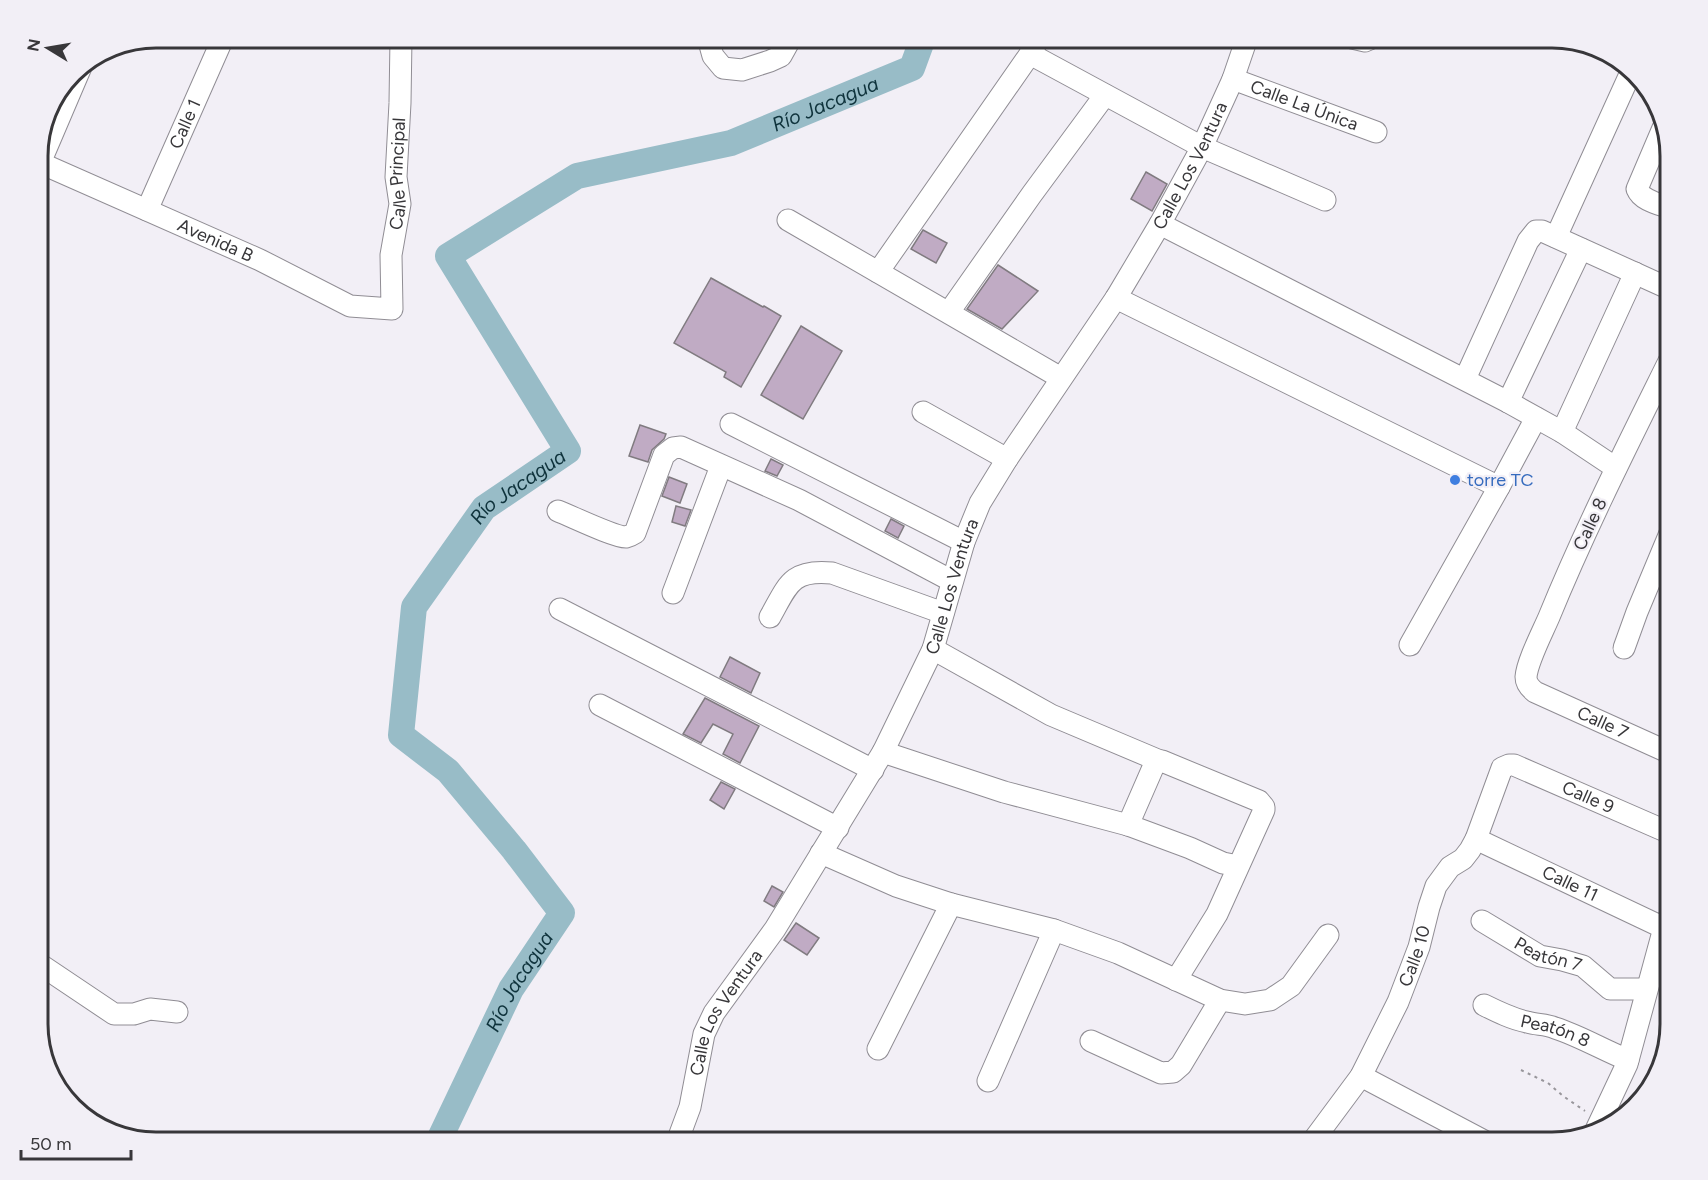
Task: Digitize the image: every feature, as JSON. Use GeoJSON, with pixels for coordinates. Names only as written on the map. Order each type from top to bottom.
{"type":"FeatureCollection","features":[{"type":"Feature","properties":{"kind":"street","name":"Calle 1"},"geometry":{"type":"LineString","coordinates":[[147,210],[219,48]]}},
{"type":"Feature","properties":{"kind":"street","name":"Calle Principal"},"geometry":{"type":"LineString","coordinates":[[392,309],[391,255],[400,204],[396,177],[401,48]]}},
{"type":"Feature","properties":{"kind":"street"},"geometry":{"type":"LineString","coordinates":[[711,48],[713,56],[723,68],[741,70],[781,56],[785,48]]}},
{"type":"Feature","properties":{"kind":"street"},"geometry":{"type":"LineString","coordinates":[[878,272],[1034,48]]}},
{"type":"Feature","properties":{"kind":"street"},"geometry":{"type":"LineString","coordinates":[[1038,48],[1104,95],[1202,147],[1325,200]]}},
{"type":"Feature","properties":{"kind":"street","name":"Calle Los Ventura"},"geometry":{"type":"LineString","coordinates":[[681,1132],[690,1107],[708,1024],[775,929],[878,761],[933,649],[964,542],[980,503],[1007,459],[1116,298],[1160,224],[1202,147],[1233,79],[1244,48]]}},
{"type":"Feature","properties":{"kind":"street","name":"Calle La Única"},"geometry":{"type":"LineString","coordinates":[[1233,79],[1376,132]]}},
{"type":"Feature","properties":{"kind":"street"},"geometry":{"type":"LineString","coordinates":[[1556,237],[1628,80]]}},
{"type":"Feature","properties":{"kind":"street"},"geometry":{"type":"LineString","coordinates":[[50,138],[71,90]]}},
{"type":"Feature","properties":{"kind":"street"},"geometry":{"type":"LineString","coordinates":[[949,312],[1104,95]]}},
{"type":"Feature","properties":{"kind":"street"},"geometry":{"type":"LineString","coordinates":[[1658,139],[1638,194],[1660,204]]}},
{"type":"Feature","properties":{"kind":"street","name":"Avenida B"},"geometry":{"type":"LineString","coordinates":[[48,166],[260,260],[350,306],[392,309]]}},
{"type":"Feature","properties":{"kind":"street"},"geometry":{"type":"LineString","coordinates":[[788,220],[1061,378]]}},
{"type":"Feature","properties":{"kind":"street"},"geometry":{"type":"LineString","coordinates":[[1160,224],[1508,402],[1562,432],[1616,468]]}},
{"type":"Feature","properties":{"kind":"street"},"geometry":{"type":"LineString","coordinates":[[1465,379],[1530,237],[1536,231],[1542,231],[1660,283]]}},
{"type":"Feature","properties":{"kind":"street"},"geometry":{"type":"LineString","coordinates":[[1508,402],[1581,249]]}},
{"type":"Feature","properties":{"kind":"street"},"geometry":{"type":"LineString","coordinates":[[1562,432],[1635,273]]}},
{"type":"Feature","properties":{"kind":"street"},"geometry":{"type":"LineString","coordinates":[[1116,298],[1499,487]]}},
{"type":"Feature","properties":{"kind":"street","name":"Calle 8"},"geometry":{"type":"LineString","coordinates":[[1534,692],[1529,687],[1526,678],[1532,657],[1567,573],[1660,381]]}},
{"type":"Feature","properties":{"kind":"street"},"geometry":{"type":"LineString","coordinates":[[922,412],[1007,459]]}},
{"type":"Feature","properties":{"kind":"street"},"geometry":{"type":"LineString","coordinates":[[1410,645],[1536,418]]}},
{"type":"Feature","properties":{"kind":"street"},"geometry":{"type":"LineString","coordinates":[[731,424],[964,542]]}},
{"type":"Feature","properties":{"kind":"street"},"geometry":{"type":"LineString","coordinates":[[558,511],[597,528],[628,537],[635,533],[664,455],[673,448],[681,447],[799,500],[952,581]]}},
{"type":"Feature","properties":{"kind":"street"},"geometry":{"type":"LineString","coordinates":[[674,593],[721,466]]}},
{"type":"Feature","properties":{"kind":"street"},"geometry":{"type":"LineString","coordinates":[[1624,648],[1660,559]]}},
{"type":"Feature","properties":{"kind":"street"},"geometry":{"type":"LineString","coordinates":[[770,617],[787,586],[798,576],[815,571],[832,573],[943,613]]}},
{"type":"Feature","properties":{"kind":"street"},"geometry":{"type":"LineString","coordinates":[[560,609],[878,761],[1128,825],[1190,848],[1222,863],[1238,866]]}},
{"type":"Feature","properties":{"kind":"street"},"geometry":{"type":"LineString","coordinates":[[933,649],[1051,715],[1263,804],[1264,810],[1213,921],[1176,980]]}},
{"type":"Feature","properties":{"kind":"street","name":"Calle 7"},"geometry":{"type":"LineString","coordinates":[[1534,692],[1660,748]]}},
{"type":"Feature","properties":{"kind":"street"},"geometry":{"type":"LineString","coordinates":[[600,705],[838,828]]}},
{"type":"Feature","properties":{"kind":"street"},"geometry":{"type":"LineString","coordinates":[[1128,825],[1155,763],[1160,761]]}},
{"type":"Feature","properties":{"kind":"street","name":"Calle 9"},"geometry":{"type":"LineString","coordinates":[[1506,766],[1514,765],[1660,828]]}},
{"type":"Feature","properties":{"kind":"street","name":"Calle 10"},"geometry":{"type":"LineString","coordinates":[[1320,1132],[1361,1076],[1398,1002],[1412,968],[1436,886],[1450,867],[1463,859],[1470,850],[1500,772],[1506,766]]}},
{"type":"Feature","properties":{"kind":"street","name":"Calle 11"},"geometry":{"type":"LineString","coordinates":[[1476,839],[1660,919]]}},
{"type":"Feature","properties":{"kind":"street"},"geometry":{"type":"LineString","coordinates":[[820,853],[896,886],[951,904],[1054,930],[1118,953],[1220,1000],[1245,1004],[1270,1000],[1291,986],[1328,935]]}},
{"type":"Feature","properties":{"kind":"street"},"geometry":{"type":"LineString","coordinates":[[879,1049],[951,904]]}},
{"type":"Feature","properties":{"kind":"street","name":"Peatón 7"},"geometry":{"type":"LineString","coordinates":[[1482,921],[1540,956],[1582,966],[1610,989],[1647,989]]}},
{"type":"Feature","properties":{"kind":"street"},"geometry":{"type":"LineString","coordinates":[[988,1081],[1054,930]]}},
{"type":"Feature","properties":{"kind":"street"},"geometry":{"type":"LineString","coordinates":[[1600,1121],[1628,1060],[1660,945]]}},
{"type":"Feature","properties":{"kind":"street"},"geometry":{"type":"LineString","coordinates":[[48,970],[114,1014],[134,1014],[150,1009],[177,1011]]}},
{"type":"Feature","properties":{"kind":"street"},"geometry":{"type":"LineString","coordinates":[[1091,1041],[1161,1073],[1173,1072],[1181,1065],[1220,1000]]}},
{"type":"Feature","properties":{"kind":"street","name":"Peatón 8"},"geometry":{"type":"LineString","coordinates":[[1484,1005],[1505,1016],[1528,1023],[1552,1026],[1628,1060]]}},
{"type":"Feature","properties":{"kind":"street"},"geometry":{"type":"LineString","coordinates":[[1361,1076],[1465,1132]]}},
{"type":"Feature","properties":{"kind":"path"},"geometry":{"type":"LineString","coordinates":[[1521,1070],[1548,1083],[1595,1123]]}},
{"type":"Feature","properties":{"kind":"building"},"geometry":{"type":"Polygon","coordinates":[[[1146,172],[1167,184],[1152,211],[1131,199],[1146,172]]]}},
{"type":"Feature","properties":{"kind":"building"},"geometry":{"type":"Polygon","coordinates":[[[923,230],[947,243],[936,263],[911,249],[923,230]]]}},
{"type":"Feature","properties":{"kind":"building"},"geometry":{"type":"Polygon","coordinates":[[[998,265],[1038,291],[1002,329],[967,309],[998,265]]]}},
{"type":"Feature","properties":{"kind":"building"},"geometry":{"type":"Polygon","coordinates":[[[711,278],[781,316],[741,387],[724,377],[726,372],[674,343],[711,278]]]}},
{"type":"Feature","properties":{"kind":"building"},"geometry":{"type":"Polygon","coordinates":[[[801,326],[842,351],[803,419],[761,395],[801,326]]]}},
{"type":"Feature","properties":{"kind":"building"},"geometry":{"type":"Polygon","coordinates":[[[640,425],[666,434],[652,450],[648,462],[629,456],[640,425]]]}},
{"type":"Feature","properties":{"kind":"building"},"geometry":{"type":"Polygon","coordinates":[[[771,459],[783,465],[777,476],[765,471],[771,459]]]}},
{"type":"Feature","properties":{"kind":"building"},"geometry":{"type":"Polygon","coordinates":[[[669,477],[687,484],[680,503],[662,496],[669,477]]]}},
{"type":"Feature","properties":{"kind":"building"},"geometry":{"type":"Polygon","coordinates":[[[676,506],[691,510],[685,526],[672,522],[676,506]]]}},
{"type":"Feature","properties":{"kind":"building"},"geometry":{"type":"Polygon","coordinates":[[[891,519],[904,526],[898,538],[885,531],[891,519]]]}},
{"type":"Feature","properties":{"kind":"building"},"geometry":{"type":"Polygon","coordinates":[[[730,657],[760,673],[751,693],[720,677],[730,657]]]}},
{"type":"Feature","properties":{"kind":"building"},"geometry":{"type":"Polygon","coordinates":[[[705,698],[759,726],[740,763],[723,754],[733,734],[713,724],[701,743],[683,734],[705,698]]]}},
{"type":"Feature","properties":{"kind":"building"},"geometry":{"type":"Polygon","coordinates":[[[721,782],[735,789],[724,809],[710,800],[721,782]]]}},
{"type":"Feature","properties":{"kind":"building"},"geometry":{"type":"Polygon","coordinates":[[[772,886],[783,892],[774,907],[764,901],[772,886]]]}},
{"type":"Feature","properties":{"kind":"building"},"geometry":{"type":"Polygon","coordinates":[[[796,923],[819,938],[807,955],[784,940],[796,923]]]}},
{"type":"Feature","properties":{"kind":"waterway","name":"Río Jacagua"},"geometry":{"type":"LineString","coordinates":[[443,1132],[511,989],[562,913],[514,850],[448,771],[401,735],[414,607],[484,508],[568,451],[448,256],[577,176],[731,143],[912,68],[919,48]]}},
{"type":"Feature","properties":{"kind":"place","name":"torre TC"},"geometry":{"type":"Point","coordinates":[1455,480]}}]}
